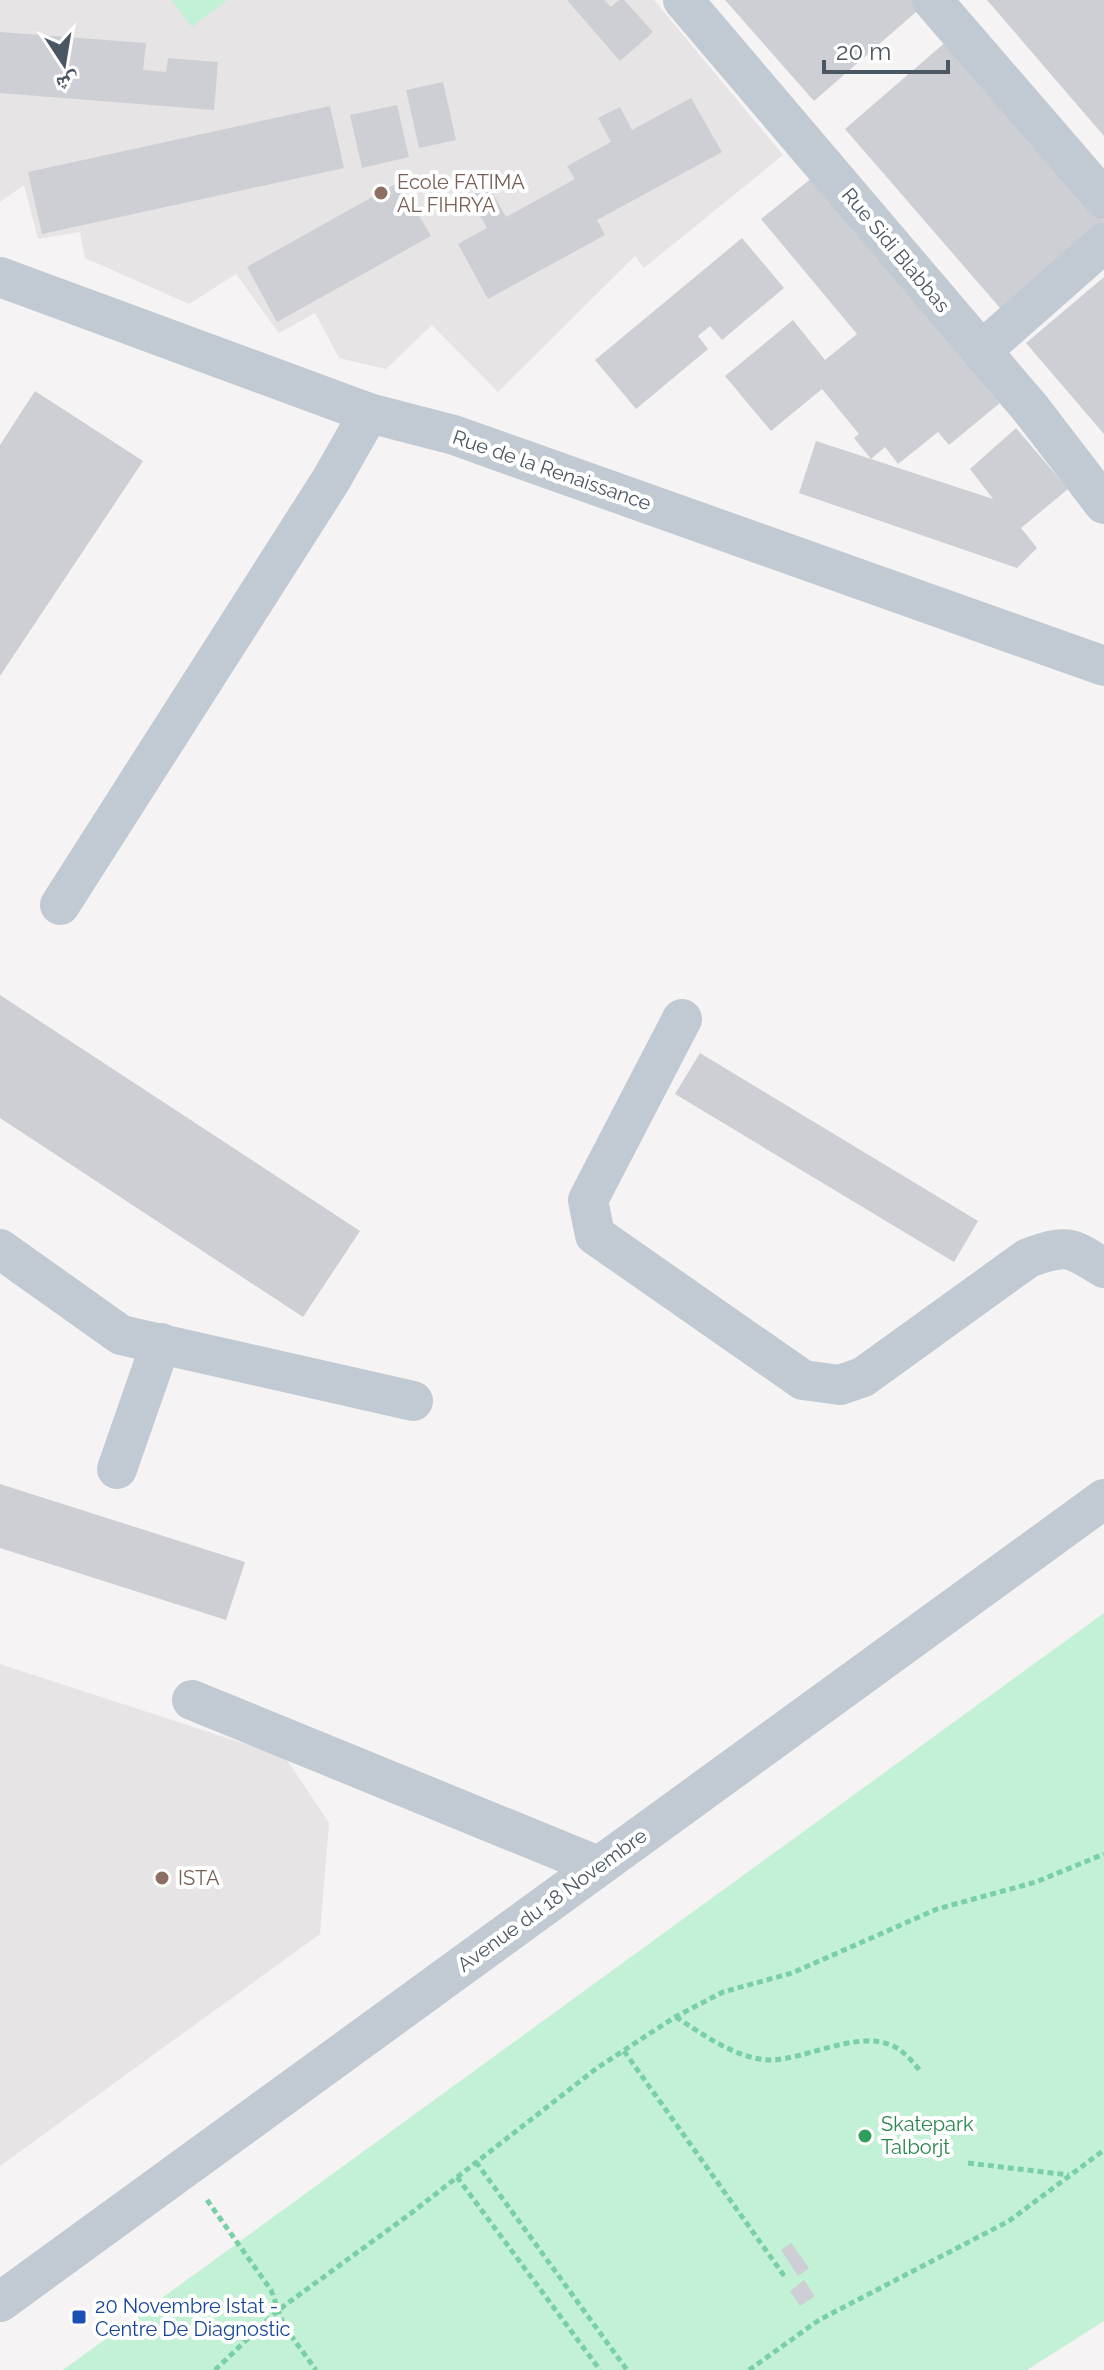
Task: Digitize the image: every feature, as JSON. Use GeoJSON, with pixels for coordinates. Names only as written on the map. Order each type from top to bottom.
{"type":"FeatureCollection","features":[{"type":"Feature","properties":{"kind":"street","name":"Rue Sidi Blabbas"},"geometry":{"type":"LineString","coordinates":[[683,0],[1031,409],[1104,504]]}},
{"type":"Feature","properties":{"kind":"street"},"geometry":{"type":"LineString","coordinates":[[932,0],[1104,199]]}},
{"type":"Feature","properties":{"kind":"street"},"geometry":{"type":"LineString","coordinates":[[981,351],[1104,243]]}},
{"type":"Feature","properties":{"kind":"street","name":"Rue de la Renaissance"},"geometry":{"type":"LineString","coordinates":[[0,277],[369,413],[454,435],[1104,666]]}},
{"type":"Feature","properties":{"kind":"street"},"geometry":{"type":"LineString","coordinates":[[60,905],[331,480],[369,413]]}},
{"type":"Feature","properties":{"kind":"street"},"geometry":{"type":"LineString","coordinates":[[682,1019],[588,1200],[595,1235],[803,1380],[840,1385],[863,1377],[1028,1258],[1059,1247],[1077,1251],[1104,1268]]}},
{"type":"Feature","properties":{"kind":"street"},"geometry":{"type":"LineString","coordinates":[[0,1249],[121,1335],[413,1401]]}},
{"type":"Feature","properties":{"kind":"street"},"geometry":{"type":"LineString","coordinates":[[117,1469],[161,1343]]}},
{"type":"Feature","properties":{"kind":"street","name":"Avenue du 18 Novembre"},"geometry":{"type":"LineString","coordinates":[[0,2302],[1104,1499]]}},
{"type":"Feature","properties":{"kind":"street"},"geometry":{"type":"LineString","coordinates":[[192,1700],[598,1866]]}},
{"type":"Feature","properties":{"kind":"path"},"geometry":{"type":"LineString","coordinates":[[215,2370],[277,2311],[597,2068],[675,2017],[723,1992],[792,1973],[937,1909],[1000,1894],[1104,1854]]}},
{"type":"Feature","properties":{"kind":"path"},"geometry":{"type":"LineString","coordinates":[[675,2017],[748,2056],[769,2060],[843,2044],[887,2043],[902,2052],[921,2072]]}},
{"type":"Feature","properties":{"kind":"path"},"geometry":{"type":"LineString","coordinates":[[624,2051],[785,2277]]}},
{"type":"Feature","properties":{"kind":"path"},"geometry":{"type":"LineString","coordinates":[[749,2370],[819,2320],[1009,2221],[1104,2150]]}},
{"type":"Feature","properties":{"kind":"path"},"geometry":{"type":"LineString","coordinates":[[476,2162],[627,2370]]}},
{"type":"Feature","properties":{"kind":"path"},"geometry":{"type":"LineString","coordinates":[[968,2163],[1070,2175]]}},
{"type":"Feature","properties":{"kind":"path"},"geometry":{"type":"LineString","coordinates":[[185,2167],[271,2290],[284,2326],[316,2370]]}},
{"type":"Feature","properties":{"kind":"path"},"geometry":{"type":"LineString","coordinates":[[457,2177],[600,2370]]}},
{"type":"Feature","properties":{"kind":"shaded area","name":"Ecole FATIMA AL FIHRYA"},"geometry":{"type":"Polygon","coordinates":[[[0,0],[654,0],[783,155],[644,268],[635,256],[498,392],[432,325],[386,369],[339,358],[315,313],[279,333],[236,274],[189,304],[85,258],[80,232],[38,239],[24,185],[0,202],[0,0]]]}},
{"type":"Feature","properties":{"kind":"shaded area","name":"ISTA"},"geometry":{"type":"Polygon","coordinates":[[[0,1664],[285,1757],[329,1823],[320,1934],[0,2166],[0,1664]]]}},
{"type":"Feature","properties":{"kind":"green space"},"geometry":{"type":"Polygon","coordinates":[[[171,0],[227,0],[192,27],[171,0]]]}},
{"type":"Feature","properties":{"kind":"green space"},"geometry":{"type":"Polygon","coordinates":[[[1104,1613],[1104,2321],[1027,2370],[63,2370],[1104,1613]]]}},
{"type":"Feature","properties":{"kind":"building"},"geometry":{"type":"Polygon","coordinates":[[[567,0],[604,0],[611,7],[624,0],[653,32],[620,61],[567,0]]]}},
{"type":"Feature","properties":{"kind":"building"},"geometry":{"type":"Polygon","coordinates":[[[725,0],[919,0],[924,5],[814,101],[725,0]]]}},
{"type":"Feature","properties":{"kind":"building"},"geometry":{"type":"Polygon","coordinates":[[[987,0],[1104,0],[1104,136],[1073,100],[987,0]]]}},
{"type":"Feature","properties":{"kind":"building"},"geometry":{"type":"Polygon","coordinates":[[[0,32],[146,43],[143,70],[166,72],[168,58],[218,62],[214,110],[0,93],[0,32]]]}},
{"type":"Feature","properties":{"kind":"building"},"geometry":{"type":"Polygon","coordinates":[[[948,40],[1104,220],[1104,232],[1007,316],[845,129],[948,40]]]}},
{"type":"Feature","properties":{"kind":"building"},"geometry":{"type":"Polygon","coordinates":[[[443,82],[456,140],[419,148],[406,90],[443,82]]]}},
{"type":"Feature","properties":{"kind":"building"},"geometry":{"type":"Polygon","coordinates":[[[691,98],[722,152],[597,220],[605,235],[488,299],[458,244],[487,228],[469,196],[488,185],[506,217],[575,179],[567,166],[611,142],[598,118],[620,107],[632,130],[691,98]]]}},
{"type":"Feature","properties":{"kind":"building"},"geometry":{"type":"Polygon","coordinates":[[[397,105],[409,157],[362,168],[350,115],[397,105]]]}},
{"type":"Feature","properties":{"kind":"building"},"geometry":{"type":"Polygon","coordinates":[[[330,106],[344,168],[42,234],[28,172],[330,106]]]}},
{"type":"Feature","properties":{"kind":"building"},"geometry":{"type":"Polygon","coordinates":[[[813,177],[1000,403],[949,445],[938,432],[898,464],[885,447],[871,459],[854,438],[859,434],[822,389],[771,431],[725,376],[793,320],[825,360],[857,334],[761,219],[813,177]]]}},
{"type":"Feature","properties":{"kind":"building"},"geometry":{"type":"Polygon","coordinates":[[[399,182],[431,236],[277,322],[247,267],[399,182]]]}},
{"type":"Feature","properties":{"kind":"building"},"geometry":{"type":"Polygon","coordinates":[[[742,238],[784,288],[722,340],[710,326],[698,336],[708,349],[636,409],[595,360],[742,238]]]}},
{"type":"Feature","properties":{"kind":"building"},"geometry":{"type":"Polygon","coordinates":[[[1104,277],[1104,434],[1026,343],[1104,277]]]}},
{"type":"Feature","properties":{"kind":"building"},"geometry":{"type":"Polygon","coordinates":[[[35,391],[143,461],[0,676],[0,445],[35,391]]]}},
{"type":"Feature","properties":{"kind":"building"},"geometry":{"type":"Polygon","coordinates":[[[1016,428],[1068,489],[1021,528],[1037,548],[1017,568],[799,493],[816,441],[993,499],[970,469],[1016,428]]]}},
{"type":"Feature","properties":{"kind":"building"},"geometry":{"type":"Polygon","coordinates":[[[0,995],[360,1231],[303,1317],[0,1118],[0,995]]]}},
{"type":"Feature","properties":{"kind":"building"},"geometry":{"type":"Polygon","coordinates":[[[700,1053],[978,1221],[954,1262],[675,1094],[700,1053]]]}},
{"type":"Feature","properties":{"kind":"building"},"geometry":{"type":"Polygon","coordinates":[[[0,1484],[245,1562],[226,1620],[0,1548],[0,1484]]]}},
{"type":"Feature","properties":{"kind":"building"},"geometry":{"type":"Polygon","coordinates":[[[791,2243],[809,2268],[798,2276],[781,2250],[791,2243]]]}},
{"type":"Feature","properties":{"kind":"building"},"geometry":{"type":"Polygon","coordinates":[[[804,2280],[815,2296],[800,2306],[790,2291],[804,2280]]]}},
{"type":"Feature","properties":{"kind":"place","name":"Ecole FATIMA AL FIHRYA"},"geometry":{"type":"Point","coordinates":[381,193]}},
{"type":"Feature","properties":{"kind":"place","name":"ISTA"},"geometry":{"type":"Point","coordinates":[162,1878]}},
{"type":"Feature","properties":{"kind":"place","name":"Skatepark Talborjt"},"geometry":{"type":"Point","coordinates":[865,2136]}},
{"type":"Feature","properties":{"kind":"place","name":"20 Novembre Istat - Centre De Diagnostic"},"geometry":{"type":"Point","coordinates":[79,2317]}}]}
